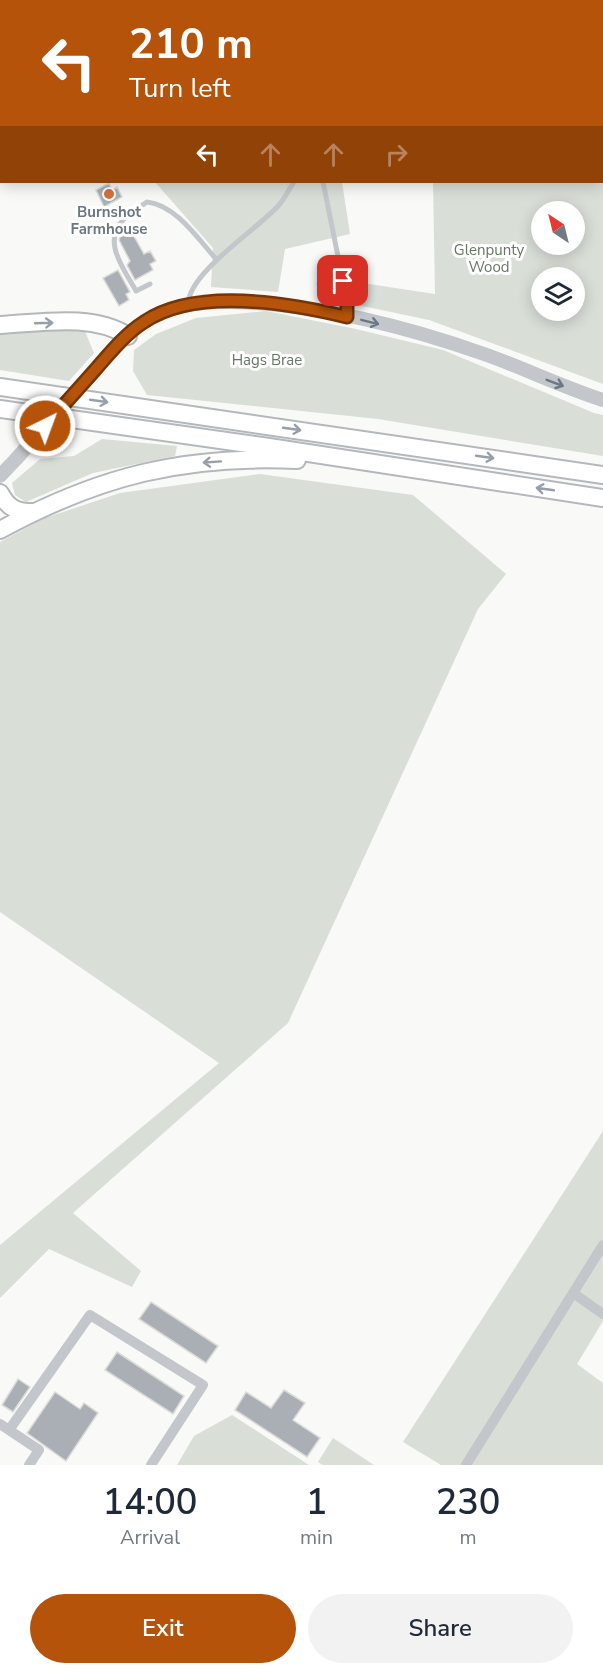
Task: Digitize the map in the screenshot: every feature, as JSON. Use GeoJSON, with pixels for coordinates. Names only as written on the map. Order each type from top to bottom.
{"type":"FeatureCollection","features":[{"type":"Feature","properties":{"kind":"main road"},"geometry":{"type":"LineString","coordinates":[[0,325],[89,322],[110,326],[128,336]]}},
{"type":"Feature","properties":{"kind":"main road"},"geometry":{"type":"LineString","coordinates":[[0,387],[603,475]]}},
{"type":"Feature","properties":{"kind":"main road"},"geometry":{"type":"LineString","coordinates":[[0,409],[603,498]]}},
{"type":"Feature","properties":{"kind":"main road"},"geometry":{"type":"LineString","coordinates":[[0,530],[33,512],[95,486],[134,474],[172,466],[271,459],[376,464]]}},
{"type":"Feature","properties":{"kind":"main road"},"geometry":{"type":"LineString","coordinates":[[0,493],[13,509],[20,512],[33,512]]}},
{"type":"Feature","properties":{"kind":"street"},"geometry":{"type":"LineString","coordinates":[[0,477],[128,336],[154,315],[214,302],[301,307],[433,337],[603,400]]}},
{"type":"Feature","properties":{"kind":"street"},"geometry":{"type":"LineString","coordinates":[[466,1465],[603,1245]]}},
{"type":"Feature","properties":{"kind":"street"},"geometry":{"type":"LineString","coordinates":[[573,1293],[603,1314]]}},
{"type":"Feature","properties":{"kind":"street"},"geometry":{"type":"LineString","coordinates":[[29,1465],[39,1450],[4,1427],[90,1315],[203,1385],[151,1465]]}},
{"type":"Feature","properties":{"kind":"lane"},"geometry":{"type":"LineString","coordinates":[[188,306],[188,299],[193,288],[217,260],[279,205],[293,183]]}},
{"type":"Feature","properties":{"kind":"lane"},"geometry":{"type":"LineString","coordinates":[[323,183],[347,301],[347,317]]}},
{"type":"Feature","properties":{"kind":"lane"},"geometry":{"type":"LineString","coordinates":[[150,284],[136,291],[115,252],[114,236],[123,219],[147,202],[158,203],[171,210],[217,260]]}},
{"type":"Feature","properties":{"kind":"green space"},"geometry":{"type":"Polygon","coordinates":[[[156,183],[342,183],[350,234],[285,249],[278,292],[211,287],[213,248],[156,183]]]}},
{"type":"Feature","properties":{"kind":"green space","name":"Glenpunty Wood"},"geometry":{"type":"Polygon","coordinates":[[[433,183],[603,183],[603,384],[429,320],[353,304],[349,281],[435,294],[433,183]]]}},
{"type":"Feature","properties":{"kind":"green space","name":"Hags Brae"},"geometry":{"type":"Polygon","coordinates":[[[266,311],[443,350],[603,415],[603,456],[378,419],[147,395],[133,371],[134,350],[156,334],[196,318],[266,311]]]}},
{"type":"Feature","properties":{"kind":"green space"},"geometry":{"type":"Polygon","coordinates":[[[84,329],[94,353],[69,381],[0,370],[0,331],[84,329]]]}},
{"type":"Feature","properties":{"kind":"green space"},"geometry":{"type":"Polygon","coordinates":[[[102,439],[177,446],[175,456],[93,473],[26,502],[15,495],[12,483],[40,459],[74,456],[102,439]]]}},
{"type":"Feature","properties":{"kind":"green space"},"geometry":{"type":"Polygon","coordinates":[[[260,474],[413,495],[506,574],[478,609],[288,1023],[73,1213],[141,1271],[132,1287],[49,1249],[0,1298],[0,1245],[219,1063],[0,912],[0,542],[45,518],[120,493],[260,474]]]}},
{"type":"Feature","properties":{"kind":"green space"},"geometry":{"type":"Polygon","coordinates":[[[603,1131],[603,1321],[577,1364],[603,1383],[603,1465],[441,1465],[403,1442],[603,1131]]]}},
{"type":"Feature","properties":{"kind":"green space"},"geometry":{"type":"Polygon","coordinates":[[[232,1415],[309,1465],[177,1465],[194,1436],[232,1415]]]}},
{"type":"Feature","properties":{"kind":"green space"},"geometry":{"type":"Polygon","coordinates":[[[333,1438],[374,1465],[323,1465],[318,1462],[333,1438]]]}},
{"type":"Feature","properties":{"kind":"building","name":"Burnshot Farmhouse"},"geometry":{"type":"Polygon","coordinates":[[[109,183],[112,190],[117,187],[122,197],[104,207],[96,190],[109,183]]]}},
{"type":"Feature","properties":{"kind":"building"},"geometry":{"type":"Polygon","coordinates":[[[131,231],[144,254],[150,251],[156,261],[150,264],[153,270],[135,280],[127,265],[130,261],[119,240],[131,231]]]}},
{"type":"Feature","properties":{"kind":"building"},"geometry":{"type":"Polygon","coordinates":[[[118,270],[130,292],[126,294],[129,300],[119,306],[103,278],[118,270]]]}},
{"type":"Feature","properties":{"kind":"building"},"geometry":{"type":"Polygon","coordinates":[[[328,276],[336,282],[335,292],[323,294],[319,292],[317,283],[322,282],[321,277],[328,276]]]}},
{"type":"Feature","properties":{"kind":"building"},"geometry":{"type":"Polygon","coordinates":[[[151,1302],[218,1346],[206,1363],[139,1319],[151,1302]]]}},
{"type":"Feature","properties":{"kind":"building"},"geometry":{"type":"Polygon","coordinates":[[[117,1352],[184,1396],[173,1414],[105,1370],[117,1352]]]}},
{"type":"Feature","properties":{"kind":"building"},"geometry":{"type":"Polygon","coordinates":[[[18,1379],[30,1387],[13,1412],[2,1405],[18,1379]]]}},
{"type":"Feature","properties":{"kind":"building"},"geometry":{"type":"Polygon","coordinates":[[[284,1390],[305,1403],[293,1420],[320,1438],[307,1457],[235,1410],[246,1392],[271,1408],[284,1390]]]}},
{"type":"Feature","properties":{"kind":"building"},"geometry":{"type":"Polygon","coordinates":[[[55,1392],[80,1409],[84,1403],[98,1413],[66,1461],[27,1433],[55,1392]]]}},
{"type":"Feature","properties":{"kind":"place","name":"Burnshot Farmhouse"},"geometry":{"type":"Point","coordinates":[109,194]}},
{"type":"Feature","properties":{"kind":"route"},"geometry":{"type":"LineString","coordinates":[[45,426],[103,361],[141,323],[154,315],[188,306],[214,302],[238,302],[301,307],[347,317],[343,281]]}}]}
